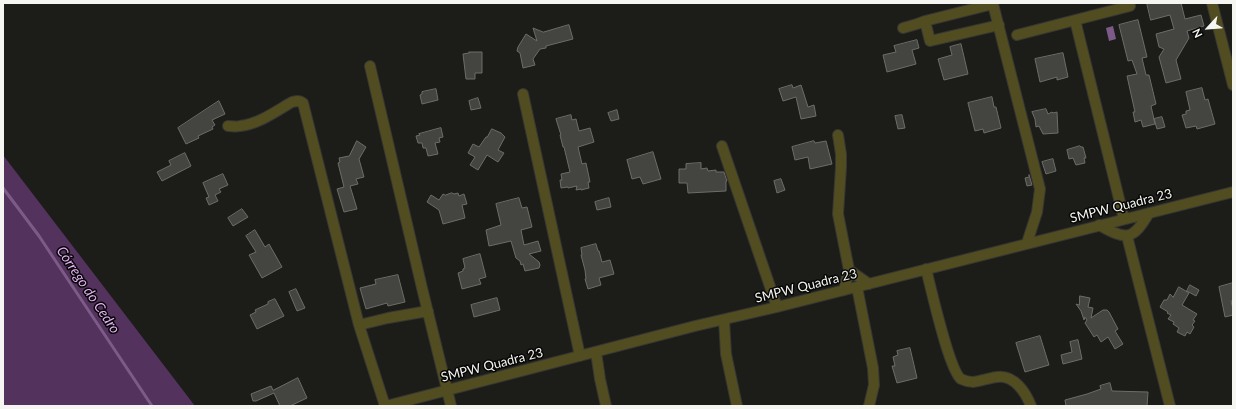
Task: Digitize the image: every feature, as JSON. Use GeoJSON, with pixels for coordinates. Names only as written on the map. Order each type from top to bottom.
{"type":"FeatureCollection","features":[{"type":"Feature","properties":{"kind":"street"},"geometry":{"type":"LineString","coordinates":[[1212,3],[1233,85]]}},
{"type":"Feature","properties":{"kind":"street"},"geometry":{"type":"LineString","coordinates":[[903,28],[925,20],[993,4],[1040,189],[1037,212],[1027,243]]}},
{"type":"Feature","properties":{"kind":"street"},"geometry":{"type":"LineString","coordinates":[[1017,35],[1130,6]]}},
{"type":"Feature","properties":{"kind":"street"},"geometry":{"type":"LineString","coordinates":[[925,20],[930,41],[998,25]]}},
{"type":"Feature","properties":{"kind":"street"},"geometry":{"type":"LineString","coordinates":[[1075,20],[1124,219]]}},
{"type":"Feature","properties":{"kind":"street"},"geometry":{"type":"LineString","coordinates":[[370,66],[451,406]]}},
{"type":"Feature","properties":{"kind":"street"},"geometry":{"type":"LineString","coordinates":[[523,94],[580,356]]}},
{"type":"Feature","properties":{"kind":"street"},"geometry":{"type":"LineString","coordinates":[[228,126],[239,127],[248,125],[292,102],[296,101],[303,103],[359,325],[386,406]]}},
{"type":"Feature","properties":{"kind":"street"},"geometry":{"type":"LineString","coordinates":[[838,135],[841,154],[838,214],[849,270],[844,290]]}},
{"type":"Feature","properties":{"kind":"street"},"geometry":{"type":"LineString","coordinates":[[722,146],[777,307]]}},
{"type":"Feature","properties":{"kind":"street","name":"SMPW Quadra 23"},"geometry":{"type":"LineString","coordinates":[[386,406],[695,326],[777,307],[1233,192]]}},
{"type":"Feature","properties":{"kind":"street"},"geometry":{"type":"LineString","coordinates":[[1099,225],[1118,235],[1127,236],[1135,233],[1150,212]]}},
{"type":"Feature","properties":{"kind":"street"},"geometry":{"type":"LineString","coordinates":[[1127,236],[1170,406]]}},
{"type":"Feature","properties":{"kind":"street"},"geometry":{"type":"LineString","coordinates":[[926,269],[950,358],[958,376],[967,382],[998,376],[1007,378],[1020,387],[1032,406]]}},
{"type":"Feature","properties":{"kind":"street"},"geometry":{"type":"LineString","coordinates":[[849,270],[868,284]]}},
{"type":"Feature","properties":{"kind":"street"},"geometry":{"type":"LineString","coordinates":[[857,287],[874,385],[869,406]]}},
{"type":"Feature","properties":{"kind":"street"},"geometry":{"type":"LineString","coordinates":[[359,325],[428,311]]}},
{"type":"Feature","properties":{"kind":"street"},"geometry":{"type":"LineString","coordinates":[[724,320],[726,354],[737,406]]}},
{"type":"Feature","properties":{"kind":"street"},"geometry":{"type":"LineString","coordinates":[[596,352],[606,406]]}},
{"type":"Feature","properties":{"kind":"shaded area"},"geometry":{"type":"Polygon","coordinates":[[[1113,26],[1116,39],[1109,41],[1106,28],[1113,26]]]}},
{"type":"Feature","properties":{"kind":"shaded area"},"geometry":{"type":"Polygon","coordinates":[[[3,155],[195,406],[3,406],[3,155]]]}},
{"type":"Feature","properties":{"kind":"building"},"geometry":{"type":"Polygon","coordinates":[[[1147,3],[1181,3],[1185,19],[1201,15],[1204,26],[1187,31],[1189,38],[1176,60],[1181,79],[1166,83],[1159,57],[1164,49],[1159,47],[1156,34],[1174,29],[1170,15],[1151,20],[1147,3]]]}},
{"type":"Feature","properties":{"kind":"building"},"geometry":{"type":"Polygon","coordinates":[[[1138,20],[1147,57],[1142,58],[1146,75],[1149,75],[1156,104],[1151,106],[1155,124],[1143,127],[1141,120],[1135,122],[1133,112],[1135,112],[1127,76],[1137,74],[1132,60],[1128,61],[1119,25],[1138,20]]]}},
{"type":"Feature","properties":{"kind":"building"},"geometry":{"type":"Polygon","coordinates":[[[569,25],[573,39],[540,49],[533,59],[535,65],[523,68],[520,53],[517,51],[526,34],[537,41],[533,28],[543,32],[569,25]]]}},
{"type":"Feature","properties":{"kind":"building"},"geometry":{"type":"Polygon","coordinates":[[[917,40],[919,48],[912,50],[916,64],[887,72],[883,55],[896,52],[894,46],[917,40]]]}},
{"type":"Feature","properties":{"kind":"building"},"geometry":{"type":"Polygon","coordinates":[[[961,44],[968,74],[944,80],[938,59],[952,55],[950,47],[961,44]]]}},
{"type":"Feature","properties":{"kind":"building"},"geometry":{"type":"Polygon","coordinates":[[[469,52],[482,52],[482,73],[475,73],[475,79],[466,79],[463,54],[469,52]]]}},
{"type":"Feature","properties":{"kind":"building"},"geometry":{"type":"Polygon","coordinates":[[[1063,53],[1068,77],[1057,80],[1057,77],[1040,82],[1035,59],[1063,53]]]}},
{"type":"Feature","properties":{"kind":"building"},"geometry":{"type":"Polygon","coordinates":[[[792,85],[793,88],[801,85],[808,107],[814,105],[816,116],[801,119],[796,97],[783,101],[779,89],[792,85]]]}},
{"type":"Feature","properties":{"kind":"building"},"geometry":{"type":"Polygon","coordinates":[[[1202,88],[1205,100],[1208,99],[1215,124],[1197,129],[1196,126],[1186,128],[1182,115],[1186,114],[1186,111],[1190,110],[1186,92],[1202,88]]]}},
{"type":"Feature","properties":{"kind":"building"},"geometry":{"type":"Polygon","coordinates":[[[436,89],[438,100],[422,104],[420,95],[422,92],[436,89]]]}},
{"type":"Feature","properties":{"kind":"building"},"geometry":{"type":"Polygon","coordinates":[[[992,97],[1001,128],[984,133],[983,129],[975,131],[968,103],[992,97]]]}},
{"type":"Feature","properties":{"kind":"building"},"geometry":{"type":"Polygon","coordinates":[[[478,98],[481,108],[471,110],[469,101],[478,98]]]}},
{"type":"Feature","properties":{"kind":"building"},"geometry":{"type":"Polygon","coordinates":[[[219,101],[225,114],[212,120],[215,125],[212,127],[213,129],[186,144],[178,128],[219,101]]]}},
{"type":"Feature","properties":{"kind":"building"},"geometry":{"type":"Polygon","coordinates":[[[1046,109],[1048,114],[1057,112],[1058,133],[1043,134],[1039,126],[1036,127],[1032,112],[1046,109]]]}},
{"type":"Feature","properties":{"kind":"building"},"geometry":{"type":"Polygon","coordinates":[[[617,110],[619,119],[611,121],[608,113],[617,110]]]}},
{"type":"Feature","properties":{"kind":"building"},"geometry":{"type":"Polygon","coordinates":[[[571,115],[572,120],[576,119],[579,131],[590,128],[594,142],[578,147],[582,164],[586,163],[590,182],[588,182],[589,188],[581,190],[576,190],[577,186],[561,188],[561,174],[570,172],[556,119],[571,115]]]}},
{"type":"Feature","properties":{"kind":"building"},"geometry":{"type":"Polygon","coordinates":[[[902,115],[905,128],[898,129],[895,116],[902,115]]]}},
{"type":"Feature","properties":{"kind":"building"},"geometry":{"type":"Polygon","coordinates":[[[1162,117],[1165,127],[1157,129],[1154,119],[1162,117]]]}},
{"type":"Feature","properties":{"kind":"building"},"geometry":{"type":"Polygon","coordinates":[[[441,128],[443,137],[439,138],[440,142],[435,143],[438,154],[428,156],[426,148],[423,148],[422,143],[418,143],[416,136],[441,128]]]}},
{"type":"Feature","properties":{"kind":"building"},"geometry":{"type":"Polygon","coordinates":[[[492,129],[501,133],[505,137],[498,150],[504,153],[498,162],[487,155],[478,170],[470,165],[475,157],[468,153],[473,144],[479,147],[492,129]]]}},
{"type":"Feature","properties":{"kind":"building"},"geometry":{"type":"Polygon","coordinates":[[[357,141],[366,147],[359,159],[364,177],[356,179],[358,184],[350,186],[357,209],[344,212],[337,189],[344,187],[338,163],[340,162],[339,158],[349,156],[357,141]]]}},
{"type":"Feature","properties":{"kind":"building"},"geometry":{"type":"Polygon","coordinates":[[[814,141],[815,143],[826,141],[832,164],[810,169],[808,157],[795,160],[792,147],[814,141]]]}},
{"type":"Feature","properties":{"kind":"building"},"geometry":{"type":"Polygon","coordinates":[[[1080,146],[1083,147],[1086,158],[1084,158],[1085,163],[1076,165],[1073,158],[1069,159],[1067,150],[1080,146]]]}},
{"type":"Feature","properties":{"kind":"building"},"geometry":{"type":"Polygon","coordinates":[[[653,152],[661,179],[643,184],[640,177],[632,179],[627,160],[653,152]]]}},
{"type":"Feature","properties":{"kind":"building"},"geometry":{"type":"Polygon","coordinates":[[[185,153],[191,166],[162,181],[157,172],[171,165],[169,161],[185,153]]]}},
{"type":"Feature","properties":{"kind":"building"},"geometry":{"type":"Polygon","coordinates":[[[1053,159],[1056,171],[1046,174],[1042,162],[1053,159]]]}},
{"type":"Feature","properties":{"kind":"building"},"geometry":{"type":"Polygon","coordinates":[[[701,163],[701,169],[707,168],[708,171],[716,170],[716,172],[724,172],[727,181],[726,191],[688,193],[687,183],[679,183],[679,169],[686,169],[686,164],[701,163]]]}},
{"type":"Feature","properties":{"kind":"building"},"geometry":{"type":"Polygon","coordinates":[[[223,174],[228,185],[219,189],[221,192],[215,195],[218,201],[209,205],[206,198],[209,197],[203,183],[223,174]]]}},
{"type":"Feature","properties":{"kind":"building"},"geometry":{"type":"Polygon","coordinates":[[[1029,175],[1032,185],[1027,186],[1025,178],[1029,177],[1029,175]]]}},
{"type":"Feature","properties":{"kind":"building"},"geometry":{"type":"Polygon","coordinates":[[[781,179],[785,190],[777,193],[774,181],[781,179]]]}},
{"type":"Feature","properties":{"kind":"building"},"geometry":{"type":"Polygon","coordinates":[[[458,193],[459,196],[464,194],[467,204],[462,205],[465,218],[443,224],[439,210],[427,202],[431,195],[439,200],[443,194],[445,195],[458,193]]]}},
{"type":"Feature","properties":{"kind":"building"},"geometry":{"type":"Polygon","coordinates":[[[519,198],[522,208],[527,207],[532,227],[521,230],[524,245],[538,241],[541,251],[529,254],[539,262],[539,268],[525,271],[523,264],[521,265],[520,261],[516,258],[511,241],[489,246],[486,230],[501,225],[496,204],[519,198]]]}},
{"type":"Feature","properties":{"kind":"building"},"geometry":{"type":"Polygon","coordinates":[[[609,198],[611,207],[597,210],[595,202],[609,198]]]}},
{"type":"Feature","properties":{"kind":"building"},"geometry":{"type":"Polygon","coordinates":[[[242,209],[248,217],[233,226],[228,218],[242,209]]]}},
{"type":"Feature","properties":{"kind":"building"},"geometry":{"type":"Polygon","coordinates":[[[255,230],[265,247],[269,244],[282,267],[262,278],[249,255],[256,252],[246,236],[255,230]]]}},
{"type":"Feature","properties":{"kind":"building"},"geometry":{"type":"Polygon","coordinates":[[[596,244],[602,262],[610,260],[614,274],[599,278],[601,285],[588,289],[585,279],[581,248],[596,244]]]}},
{"type":"Feature","properties":{"kind":"building"},"geometry":{"type":"Polygon","coordinates":[[[480,254],[486,277],[479,279],[481,284],[462,289],[458,273],[463,271],[465,268],[463,259],[480,254]]]}},
{"type":"Feature","properties":{"kind":"building"},"geometry":{"type":"Polygon","coordinates":[[[398,275],[405,302],[388,306],[387,303],[366,309],[360,288],[376,284],[375,280],[398,275]]]}},
{"type":"Feature","properties":{"kind":"building"},"geometry":{"type":"Polygon","coordinates":[[[1233,283],[1233,300],[1231,301],[1233,315],[1225,317],[1219,287],[1233,283]]]}},
{"type":"Feature","properties":{"kind":"building"},"geometry":{"type":"Polygon","coordinates":[[[1190,285],[1199,290],[1196,296],[1187,291],[1190,285]]]}},
{"type":"Feature","properties":{"kind":"building"},"geometry":{"type":"Polygon","coordinates":[[[1179,287],[1189,293],[1182,305],[1197,314],[1193,320],[1195,321],[1192,325],[1194,327],[1190,334],[1187,332],[1185,336],[1177,332],[1179,328],[1173,324],[1174,322],[1168,319],[1171,315],[1160,307],[1164,300],[1167,300],[1170,294],[1173,297],[1179,287]]]}},
{"type":"Feature","properties":{"kind":"building"},"geometry":{"type":"Polygon","coordinates":[[[296,289],[305,308],[297,311],[289,292],[296,289]]]}},
{"type":"Feature","properties":{"kind":"building"},"geometry":{"type":"Polygon","coordinates":[[[1080,296],[1090,298],[1088,307],[1093,308],[1091,318],[1103,310],[1107,310],[1109,312],[1118,329],[1115,331],[1123,344],[1115,349],[1108,337],[1101,342],[1097,335],[1094,337],[1085,323],[1087,320],[1085,317],[1084,320],[1081,311],[1076,304],[1079,305],[1080,296]]]}},
{"type":"Feature","properties":{"kind":"building"},"geometry":{"type":"Polygon","coordinates":[[[497,298],[500,310],[474,317],[471,305],[497,298]]]}},
{"type":"Feature","properties":{"kind":"building"},"geometry":{"type":"Polygon","coordinates":[[[275,299],[284,316],[257,329],[250,315],[256,312],[255,310],[275,299]]]}},
{"type":"Feature","properties":{"kind":"building"},"geometry":{"type":"Polygon","coordinates":[[[1040,336],[1049,365],[1025,372],[1016,343],[1040,336]]]}},
{"type":"Feature","properties":{"kind":"building"},"geometry":{"type":"Polygon","coordinates":[[[1078,340],[1082,359],[1063,364],[1061,355],[1072,352],[1070,342],[1078,340]]]}},
{"type":"Feature","properties":{"kind":"building"},"geometry":{"type":"Polygon","coordinates":[[[910,348],[917,378],[897,383],[892,366],[895,366],[893,357],[898,355],[897,351],[910,348]]]}},
{"type":"Feature","properties":{"kind":"building"},"geometry":{"type":"Polygon","coordinates":[[[298,378],[307,398],[290,406],[280,406],[274,393],[253,401],[251,394],[271,386],[273,390],[298,378]]]}},
{"type":"Feature","properties":{"kind":"building"},"geometry":{"type":"Polygon","coordinates":[[[1110,383],[1112,391],[1148,392],[1147,406],[1066,406],[1065,400],[1101,389],[1100,386],[1110,383]]]}},
{"type":"Feature","properties":{"kind":"waterway","name":"Córrego do Cedro"},"geometry":{"type":"LineString","coordinates":[[3,188],[39,236],[152,406]]}}]}
